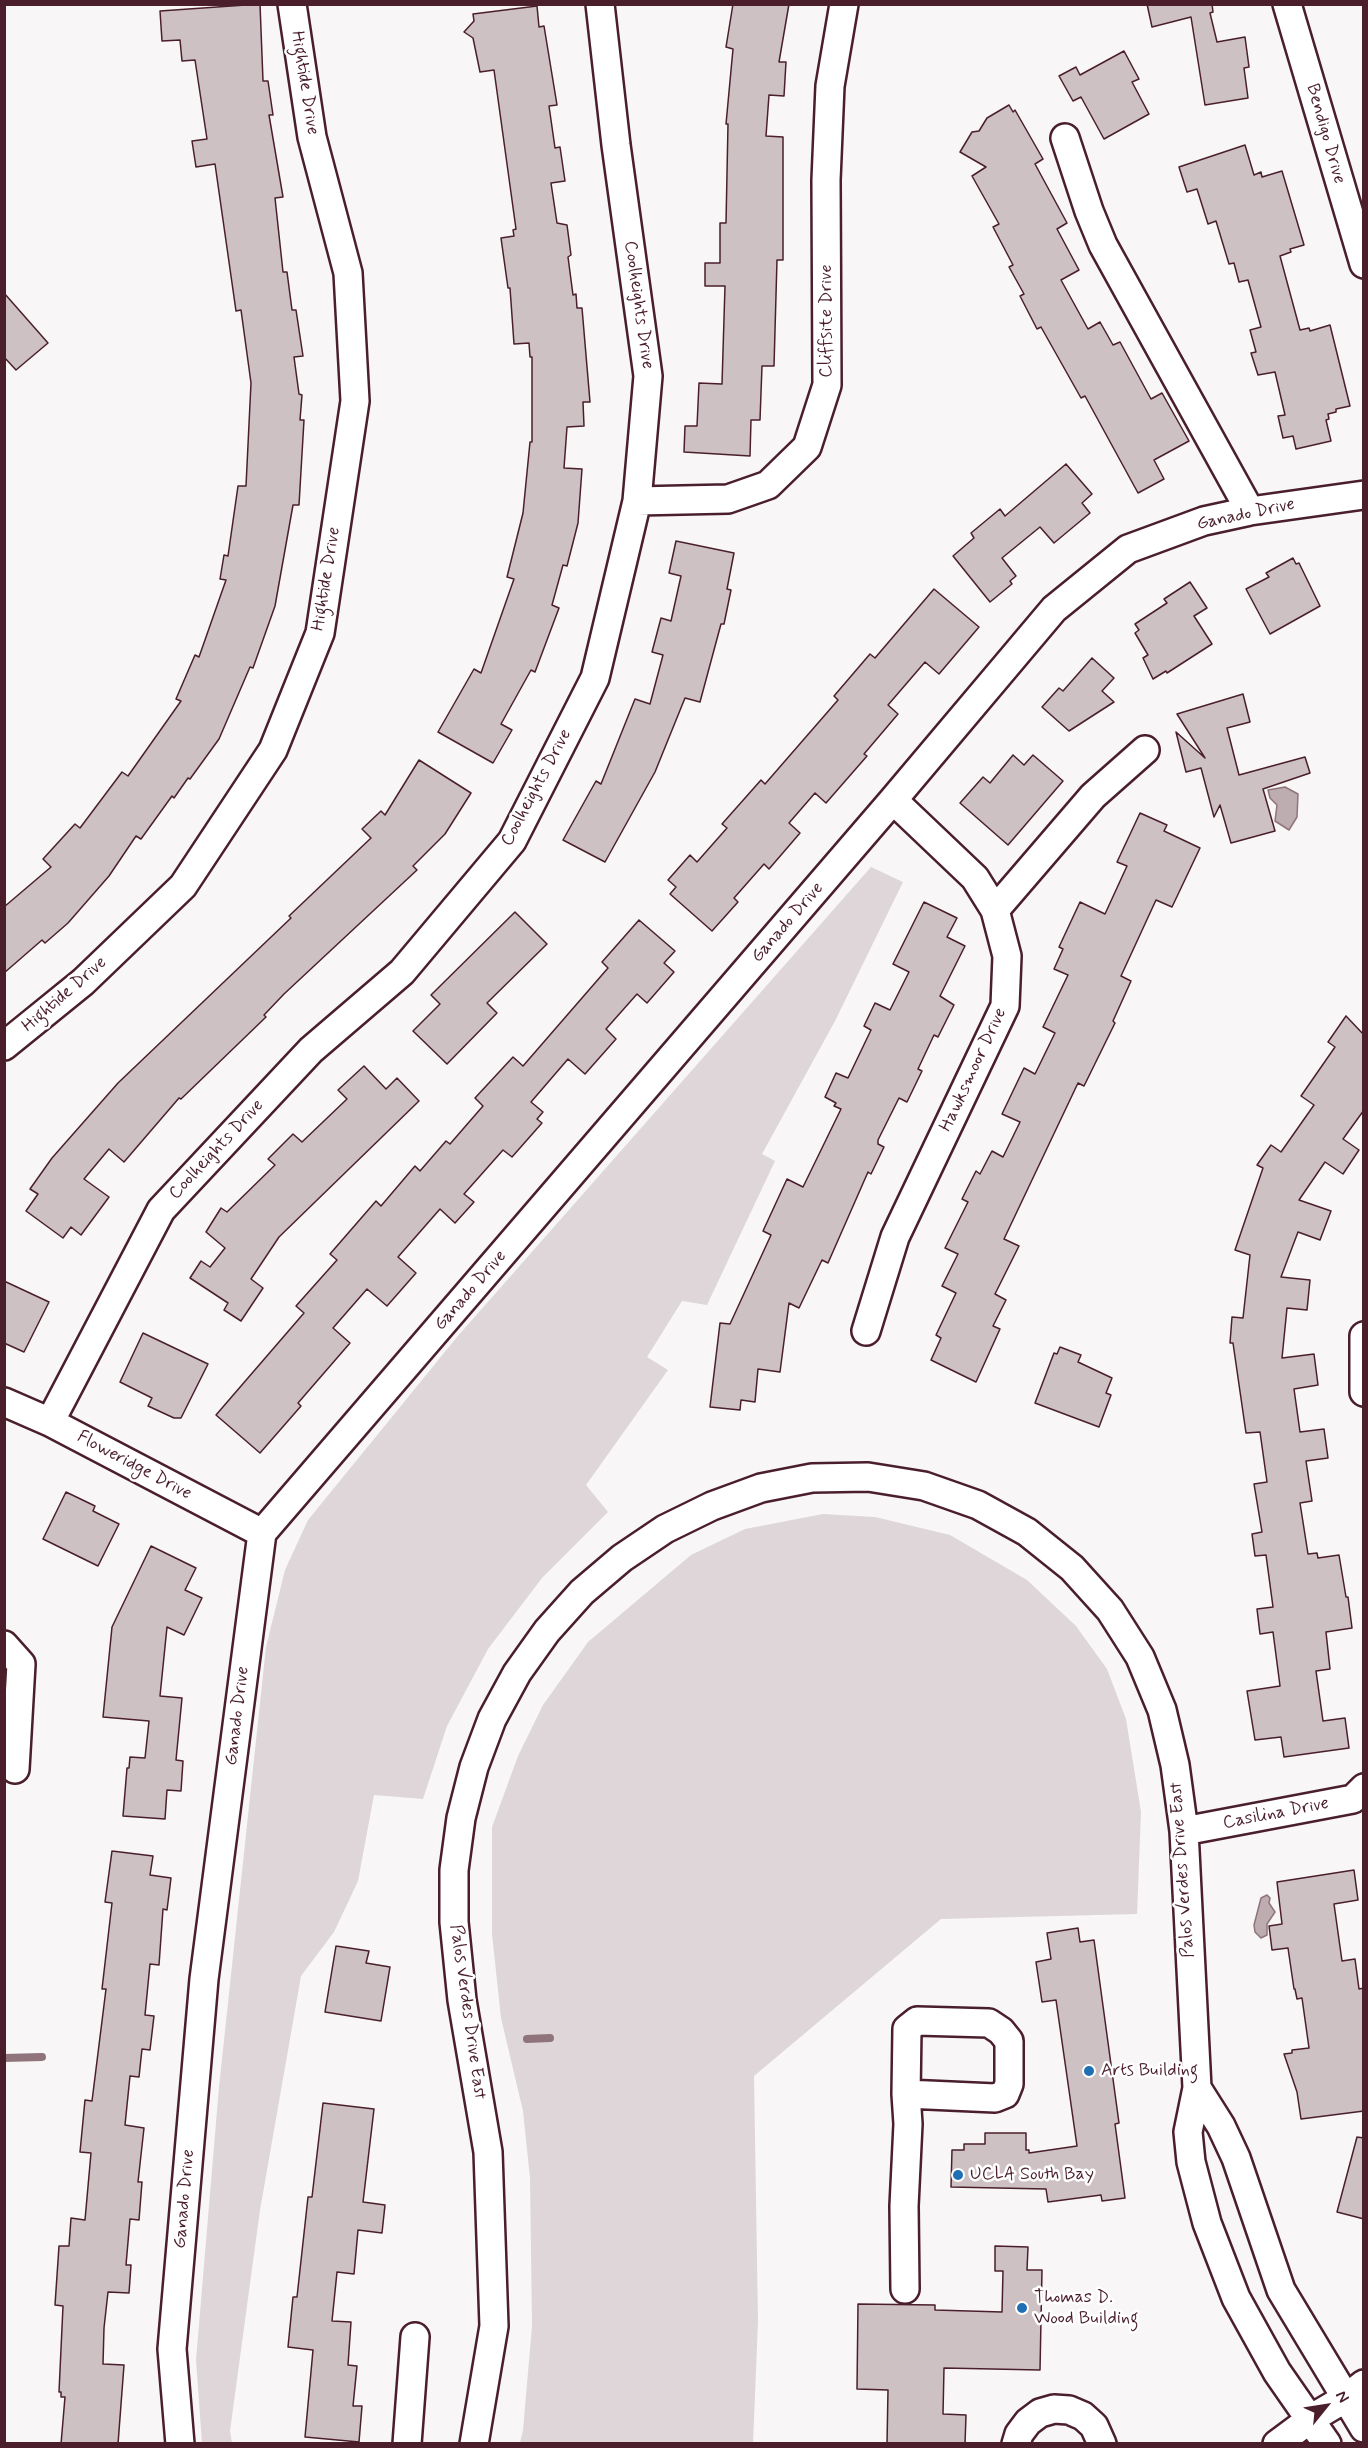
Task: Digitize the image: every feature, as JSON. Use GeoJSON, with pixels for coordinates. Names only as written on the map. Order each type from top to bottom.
{"type":"FeatureCollection","features":[{"type":"Feature","properties":{"kind":"street","name":"Hightide Drive"},"geometry":{"type":"LineString","coordinates":[[4,1046],[83,982],[183,886],[273,750],[320,633],[355,401],[348,273],[312,137],[292,4]]}},
{"type":"Feature","properties":{"kind":"street","name":"Coolheights Drive"},"geometry":{"type":"LineString","coordinates":[[50,1422],[161,1210],[311,1050],[402,972],[512,841],[595,678],[637,501],[648,376],[616,145],[600,4]]}},
{"type":"Feature","properties":{"kind":"street","name":"Cliffsite Drive"},"geometry":{"type":"LineString","coordinates":[[637,501],[728,499],[768,485],[807,447],[827,385],[826,180],[830,98],[844,4]]}},
{"type":"Feature","properties":{"kind":"street","name":"Bendigo Drive"},"geometry":{"type":"LineString","coordinates":[[1287,4],[1364,264]]}},
{"type":"Feature","properties":{"kind":"street"},"geometry":{"type":"LineString","coordinates":[[1065,138],[1089,212],[1103,245],[1250,511]]}},
{"type":"Feature","properties":{"kind":"street","name":"Ganado Drive"},"geometry":{"type":"LineString","coordinates":[[180,2444],[172,2349],[204,1979],[262,1533],[893,800],[1054,609],[1128,549],[1204,521],[1250,511],[1364,495]]}},
{"type":"Feature","properties":{"kind":"street"},"geometry":{"type":"LineString","coordinates":[[995,910],[1093,796],[1145,750]]}},
{"type":"Feature","properties":{"kind":"street","name":"Hawksmoor Drive"},"geometry":{"type":"LineString","coordinates":[[866,1331],[895,1237],[1005,1006],[1007,956],[995,910],[975,878],[893,800]]}},
{"type":"Feature","properties":{"kind":"street"},"geometry":{"type":"LineString","coordinates":[[1364,1336],[1364,1392]]}},
{"type":"Feature","properties":{"kind":"street","name":"Floweridge Drive"},"geometry":{"type":"LineString","coordinates":[[4,1402],[50,1422],[262,1533]]}},
{"type":"Feature","properties":{"kind":"street","name":"Palos Verdes Drive East"},"geometry":{"type":"LineString","coordinates":[[474,2444],[494,2326],[488,2152],[462,2000],[454,1922],[454,1869],[461,1818],[474,1767],[489,1729],[517,1673],[547,1631],[590,1585],[622,1558],[665,1529],[712,1506],[761,1488],[812,1478],[868,1477],[924,1486],[978,1505],[1027,1532],[1072,1568],[1110,1610],[1140,1657],[1162,1710],[1175,1765],[1184,1831],[1197,2088],[1188,2132],[1191,2162],[1207,2223],[1236,2298],[1277,2372],[1312,2418],[1327,2444]]}},
{"type":"Feature","properties":{"kind":"street"},"geometry":{"type":"LineString","coordinates":[[4,1646],[21,1664],[15,1769]]}},
{"type":"Feature","properties":{"kind":"street","name":"Casilina Drive"},"geometry":{"type":"LineString","coordinates":[[1184,1831],[1360,1802]]}},
{"type":"Feature","properties":{"kind":"street","name":"Palos Verdes Drive East"},"geometry":{"type":"LineString","coordinates":[[1197,2088],[1221,2126],[1236,2158],[1281,2290],[1355,2391],[1364,2428]]}},
{"type":"Feature","properties":{"kind":"street"},"geometry":{"type":"LineString","coordinates":[[905,2289],[904,2206],[908,2124],[906,2094]]}},
{"type":"Feature","properties":{"kind":"street"},"geometry":{"type":"LineString","coordinates":[[407,2444],[414,2337]]}},
{"type":"Feature","properties":{"kind":"street"},"geometry":{"type":"LineString","coordinates":[[1277,2444],[1312,2418],[1355,2391]]}},
{"type":"Feature","properties":{"kind":"street"},"geometry":{"type":"LineString","coordinates":[[1016,2444],[1019,2434],[1028,2422],[1040,2413],[1054,2409],[1069,2410],[1083,2416],[1094,2426],[1102,2444]]}},
{"type":"Feature","properties":{"kind":"shaded area"},"geometry":{"type":"Polygon","coordinates":[[[1285,787],[1298,794],[1297,817],[1289,830],[1275,821],[1277,805],[1270,798],[1268,790],[1285,787]]]}},
{"type":"Feature","properties":{"kind":"shaded area"},"geometry":{"type":"Polygon","coordinates":[[[871,867],[903,882],[835,1021],[762,1154],[775,1161],[707,1305],[682,1301],[647,1357],[668,1370],[586,1485],[608,1512],[542,1578],[488,1649],[447,1726],[423,1799],[374,1795],[358,1881],[334,1932],[301,1976],[260,2210],[230,2431],[232,2443],[202,2443],[196,2360],[219,2087],[266,1647],[285,1570],[308,1520],[457,1337],[871,867]]]}},
{"type":"Feature","properties":{"kind":"shaded area"},"geometry":{"type":"Polygon","coordinates":[[[823,1514],[875,1517],[950,1535],[1027,1580],[1076,1626],[1107,1669],[1126,1719],[1141,1812],[1137,1914],[941,1919],[754,2076],[758,2321],[753,2443],[520,2443],[532,2326],[530,2178],[523,2111],[501,2018],[492,1934],[492,1827],[518,1756],[543,1705],[588,1642],[691,1555],[745,1529],[823,1514]]]}},
{"type":"Feature","properties":{"kind":"shaded area"},"geometry":{"type":"Polygon","coordinates":[[[1267,1895],[1275,1912],[1267,1924],[1267,1935],[1261,1938],[1255,1932],[1254,1925],[1261,1898],[1267,1895]]]}},
{"type":"Feature","properties":{"kind":"building"},"geometry":{"type":"Polygon","coordinates":[[[260,4],[263,81],[268,81],[273,115],[269,115],[283,197],[275,198],[283,272],[287,272],[292,310],[296,310],[303,356],[294,357],[299,394],[302,395],[300,420],[304,420],[299,505],[293,505],[275,606],[253,668],[250,667],[219,739],[190,779],[188,778],[174,798],[172,796],[141,839],[136,836],[109,876],[68,923],[45,943],[42,940],[4,973],[4,907],[51,867],[43,859],[75,824],[80,828],[122,772],[128,776],[181,701],[176,699],[195,655],[199,657],[226,580],[220,579],[224,555],[228,556],[238,486],[246,486],[251,383],[241,310],[236,311],[215,164],[196,167],[192,141],[207,139],[195,60],[182,61],[180,40],[162,41],[160,11],[260,4]]]}},
{"type":"Feature","properties":{"kind":"building"},"geometry":{"type":"Polygon","coordinates":[[[733,4],[789,4],[779,62],[786,62],[784,96],[769,95],[766,136],[783,137],[783,260],[777,260],[774,366],[762,366],[760,420],[751,420],[750,456],[684,452],[685,426],[697,426],[699,383],[722,384],[725,286],[705,286],[705,263],[720,263],[720,223],[726,223],[728,124],[726,124],[733,49],[726,47],[733,4]]]}},
{"type":"Feature","properties":{"kind":"building"},"geometry":{"type":"Polygon","coordinates":[[[1147,4],[1212,4],[1213,12],[1210,13],[1217,42],[1245,37],[1249,67],[1244,68],[1248,98],[1205,105],[1191,17],[1152,27],[1147,4]]]}},
{"type":"Feature","properties":{"kind":"building"},"geometry":{"type":"Polygon","coordinates":[[[537,6],[539,27],[544,26],[557,105],[549,106],[555,148],[560,147],[565,181],[551,183],[557,223],[567,225],[573,295],[576,294],[577,308],[582,308],[590,402],[583,402],[584,426],[567,427],[564,468],[582,469],[578,523],[567,566],[563,565],[552,605],[559,608],[535,672],[531,670],[501,724],[512,730],[493,763],[438,732],[474,669],[481,673],[514,579],[507,577],[523,513],[530,442],[532,442],[532,357],[530,357],[529,343],[514,344],[510,288],[508,288],[501,238],[514,236],[513,230],[516,229],[494,70],[480,72],[473,38],[464,32],[474,21],[473,14],[537,6]]]}},
{"type":"Feature","properties":{"kind":"building"},"geometry":{"type":"Polygon","coordinates":[[[1124,51],[1139,79],[1132,82],[1149,114],[1104,139],[1081,97],[1073,101],[1059,76],[1076,67],[1080,75],[1124,51]]]}},
{"type":"Feature","properties":{"kind":"building"},"geometry":{"type":"Polygon","coordinates":[[[1009,105],[1013,112],[1015,110],[1043,159],[1035,164],[1067,223],[1057,229],[1079,270],[1061,280],[1088,329],[1100,322],[1113,345],[1120,342],[1151,399],[1162,393],[1189,441],[1154,460],[1164,479],[1138,493],[1085,396],[1081,398],[1041,327],[1037,329],[1020,296],[1024,294],[1009,267],[1013,265],[993,227],[999,224],[972,176],[986,167],[960,152],[972,132],[979,131],[987,118],[1009,105]]]}},
{"type":"Feature","properties":{"kind":"building"},"geometry":{"type":"Polygon","coordinates":[[[1245,145],[1254,175],[1261,172],[1262,177],[1282,171],[1304,245],[1290,249],[1291,252],[1280,256],[1300,330],[1309,328],[1310,331],[1330,325],[1350,406],[1336,409],[1336,412],[1328,414],[1329,419],[1326,420],[1331,441],[1296,449],[1293,436],[1283,438],[1278,416],[1285,415],[1275,372],[1258,375],[1251,353],[1256,352],[1250,330],[1261,327],[1248,280],[1239,282],[1234,263],[1229,264],[1216,221],[1208,224],[1197,189],[1187,192],[1179,167],[1245,145]]]}},
{"type":"Feature","properties":{"kind":"building"},"geometry":{"type":"Polygon","coordinates":[[[4,293],[48,343],[16,370],[4,357],[4,293]]]}},
{"type":"Feature","properties":{"kind":"building"},"geometry":{"type":"Polygon","coordinates":[[[1066,464],[1092,494],[1082,503],[1090,513],[1054,543],[1040,527],[1002,558],[1016,576],[1010,581],[1012,584],[990,602],[953,556],[974,538],[971,533],[1000,509],[1005,516],[1066,464]]]}},
{"type":"Feature","properties":{"kind":"building"},"geometry":{"type":"Polygon","coordinates":[[[676,541],[734,553],[727,589],[731,590],[724,624],[721,624],[700,702],[685,698],[655,772],[605,862],[563,840],[596,781],[601,784],[635,699],[650,704],[663,655],[652,652],[661,618],[671,621],[681,576],[669,573],[676,541]]]}},
{"type":"Feature","properties":{"kind":"building"},"geometry":{"type":"Polygon","coordinates":[[[1293,558],[1296,564],[1299,563],[1320,606],[1270,634],[1246,589],[1269,577],[1266,573],[1293,558]]]}},
{"type":"Feature","properties":{"kind":"building"},"geometry":{"type":"Polygon","coordinates":[[[1190,582],[1207,608],[1194,616],[1212,644],[1167,673],[1166,671],[1153,679],[1143,658],[1148,655],[1135,633],[1139,630],[1135,624],[1167,603],[1164,599],[1190,582]]]}},
{"type":"Feature","properties":{"kind":"building"},"geometry":{"type":"Polygon","coordinates":[[[934,589],[979,627],[939,674],[925,662],[888,705],[898,714],[864,754],[867,756],[826,803],[815,793],[789,823],[800,833],[769,869],[764,864],[734,898],[738,902],[712,931],[670,894],[676,887],[668,880],[690,855],[697,862],[727,828],[722,824],[761,780],[765,784],[838,700],[834,696],[870,654],[875,658],[934,589]]]}},
{"type":"Feature","properties":{"kind":"building"},"geometry":{"type":"Polygon","coordinates":[[[1092,658],[1114,678],[1102,691],[1114,702],[1069,731],[1042,707],[1059,688],[1063,691],[1092,658]]]}},
{"type":"Feature","properties":{"kind":"building"},"geometry":{"type":"Polygon","coordinates":[[[1243,694],[1250,722],[1227,728],[1239,775],[1305,757],[1310,773],[1263,789],[1275,831],[1231,843],[1220,805],[1214,817],[1201,768],[1186,772],[1176,732],[1205,758],[1177,714],[1243,694]]]}},
{"type":"Feature","properties":{"kind":"building"},"geometry":{"type":"Polygon","coordinates":[[[1013,755],[1024,765],[1033,755],[1063,781],[1008,845],[960,803],[983,777],[990,783],[1013,755]]]}},
{"type":"Feature","properties":{"kind":"building"},"geometry":{"type":"Polygon","coordinates":[[[419,760],[471,793],[445,834],[413,866],[417,870],[284,994],[264,1015],[266,1017],[181,1099],[179,1098],[124,1162],[109,1149],[84,1179],[109,1197],[81,1235],[71,1227],[63,1238],[26,1211],[38,1194],[30,1189],[52,1158],[118,1083],[291,918],[289,916],[371,838],[362,829],[381,811],[385,815],[419,760]]]}},
{"type":"Feature","properties":{"kind":"building"},"geometry":{"type":"Polygon","coordinates":[[[1140,813],[1167,825],[1164,831],[1200,848],[1172,907],[1156,900],[1121,976],[1131,981],[1113,1021],[1115,1023],[1084,1086],[1078,1083],[1004,1239],[1019,1246],[995,1294],[1006,1300],[993,1326],[1000,1329],[976,1382],[931,1360],[941,1338],[936,1335],[956,1293],[942,1286],[958,1254],[945,1248],[968,1202],[962,1199],[976,1171],[980,1174],[992,1151],[1003,1157],[1020,1122],[1002,1114],[1024,1068],[1035,1074],[1055,1033],[1043,1027],[1068,975],[1054,969],[1063,949],[1059,947],[1080,902],[1105,914],[1127,866],[1117,862],[1140,813]]]}},
{"type":"Feature","properties":{"kind":"building"},"geometry":{"type":"Polygon","coordinates":[[[924,902],[957,918],[947,937],[965,946],[940,996],[954,1005],[938,1037],[934,1035],[918,1069],[922,1071],[907,1102],[899,1098],[878,1140],[878,1144],[884,1147],[871,1174],[868,1172],[828,1263],[822,1260],[799,1308],[789,1303],[780,1372],[758,1369],[755,1402],[741,1400],[740,1410],[710,1407],[720,1323],[730,1324],[771,1235],[763,1231],[787,1179],[803,1187],[841,1109],[825,1097],[836,1073],[848,1078],[871,1030],[864,1026],[875,1003],[890,1010],[909,972],[893,964],[924,902]]]}},
{"type":"Feature","properties":{"kind":"building"},"geometry":{"type":"Polygon","coordinates":[[[515,912],[547,944],[487,1003],[497,1013],[447,1064],[413,1031],[440,1004],[431,995],[515,912]]]}},
{"type":"Feature","properties":{"kind":"building"},"geometry":{"type":"Polygon","coordinates":[[[639,920],[675,951],[664,963],[674,972],[647,1003],[637,994],[606,1029],[616,1039],[585,1074],[568,1059],[531,1102],[543,1112],[537,1119],[542,1123],[512,1157],[503,1150],[464,1194],[474,1202],[455,1223],[440,1209],[398,1257],[416,1273],[387,1306],[367,1289],[333,1328],[350,1343],[298,1403],[301,1406],[260,1453],[216,1415],[304,1313],[296,1306],[337,1260],[330,1254],[376,1201],[381,1206],[415,1166],[420,1171],[446,1141],[450,1144],[483,1106],[475,1098],[513,1057],[523,1066],[608,968],[602,962],[639,920]]]}},
{"type":"Feature","properties":{"kind":"building"},"geometry":{"type":"Polygon","coordinates":[[[1346,1016],[1364,1035],[1364,1110],[1343,1139],[1359,1150],[1343,1174],[1325,1162],[1299,1200],[1331,1211],[1320,1240],[1298,1232],[1281,1277],[1310,1280],[1307,1310],[1287,1308],[1282,1358],[1314,1354],[1318,1385],[1294,1389],[1300,1432],[1324,1429],[1328,1458],[1306,1461],[1312,1501],[1300,1503],[1308,1554],[1317,1553],[1318,1558],[1339,1555],[1346,1597],[1348,1597],[1352,1628],[1326,1632],[1330,1669],[1316,1671],[1323,1721],[1345,1718],[1349,1748],[1284,1757],[1281,1737],[1255,1740],[1247,1691],[1280,1686],[1273,1632],[1260,1634],[1257,1609],[1273,1607],[1266,1555],[1255,1556],[1252,1534],[1262,1532],[1254,1484],[1267,1482],[1260,1432],[1246,1433],[1233,1343],[1230,1343],[1232,1317],[1243,1318],[1250,1255],[1235,1250],[1263,1168],[1257,1165],[1271,1145],[1281,1152],[1314,1105],[1301,1096],[1335,1047],[1328,1042],[1346,1016]]]}},
{"type":"Feature","properties":{"kind":"building"},"geometry":{"type":"Polygon","coordinates":[[[364,1066],[386,1089],[397,1078],[419,1101],[279,1237],[251,1279],[263,1288],[241,1321],[224,1310],[228,1303],[190,1278],[201,1261],[210,1267],[225,1248],[206,1232],[221,1208],[227,1212],[275,1165],[268,1159],[293,1134],[302,1142],[347,1099],[338,1090],[364,1066]]]}},
{"type":"Feature","properties":{"kind":"building"},"geometry":{"type":"Polygon","coordinates":[[[4,1281],[49,1302],[24,1352],[4,1343],[4,1281]]]}},
{"type":"Feature","properties":{"kind":"building"},"geometry":{"type":"Polygon","coordinates":[[[143,1333],[208,1364],[181,1418],[174,1418],[148,1406],[152,1398],[120,1382],[143,1333]]]}},
{"type":"Feature","properties":{"kind":"building"},"geometry":{"type":"Polygon","coordinates":[[[1060,1347],[1081,1355],[1078,1362],[1112,1378],[1106,1393],[1111,1395],[1099,1427],[1035,1403],[1054,1353],[1057,1354],[1060,1347]]]}},
{"type":"Feature","properties":{"kind":"building"},"geometry":{"type":"Polygon","coordinates":[[[66,1492],[95,1506],[93,1511],[119,1524],[98,1566],[43,1539],[66,1492]]]}},
{"type":"Feature","properties":{"kind":"building"},"geometry":{"type":"Polygon","coordinates":[[[151,1546],[196,1568],[185,1590],[202,1598],[184,1635],[167,1627],[160,1696],[182,1698],[176,1760],[183,1761],[181,1791],[167,1790],[165,1819],[123,1816],[130,1757],[145,1758],[149,1721],[103,1717],[112,1627],[151,1546]]]}},
{"type":"Feature","properties":{"kind":"building"},"geometry":{"type":"Polygon","coordinates":[[[112,1851],[153,1856],[150,1875],[171,1878],[167,1910],[163,1909],[159,1965],[150,1964],[145,2015],[154,2016],[150,2050],[142,2049],[139,2077],[130,2076],[125,2125],[144,2128],[138,2182],[142,2182],[139,2220],[130,2219],[126,2265],[131,2265],[129,2293],[108,2292],[104,2328],[103,2364],[124,2365],[118,2444],[61,2444],[65,2397],[61,2397],[61,2392],[59,2392],[63,2306],[55,2305],[59,2246],[69,2246],[71,2218],[85,2220],[91,2153],[80,2152],[85,2100],[92,2101],[106,1989],[102,1989],[112,1903],[105,1902],[112,1851]]]}},
{"type":"Feature","properties":{"kind":"building"},"geometry":{"type":"Polygon","coordinates":[[[1354,1870],[1358,1900],[1334,1904],[1342,1961],[1355,1959],[1359,1989],[1364,1988],[1364,2111],[1301,2119],[1297,2092],[1284,2054],[1292,2053],[1292,2050],[1309,2048],[1302,1998],[1297,1999],[1294,1989],[1288,1948],[1272,1950],[1269,1926],[1282,1924],[1277,1882],[1354,1870]]]}},
{"type":"Feature","properties":{"kind":"building"},"geometry":{"type":"Polygon","coordinates":[[[1078,1928],[1080,1942],[1094,1940],[1119,2123],[1115,2124],[1125,2198],[1102,2201],[1101,2195],[1048,2202],[1046,2189],[951,2187],[952,2150],[964,2150],[964,2144],[985,2144],[985,2133],[1026,2133],[1026,2150],[1029,2150],[1029,2153],[1077,2146],[1056,2000],[1042,2002],[1036,1962],[1051,1959],[1047,1933],[1078,1928]]]}},
{"type":"Feature","properties":{"kind":"building"},"geometry":{"type":"Polygon","coordinates":[[[336,1946],[369,1951],[366,1963],[390,1967],[381,2021],[325,2012],[336,1946]]]}},
{"type":"Feature","properties":{"kind":"building"},"geometry":{"type":"Polygon","coordinates":[[[323,2103],[374,2109],[363,2202],[385,2205],[382,2233],[358,2230],[354,2274],[337,2272],[332,2321],[351,2322],[348,2365],[357,2366],[353,2406],[362,2406],[359,2442],[305,2437],[313,2350],[288,2347],[293,2297],[297,2297],[308,2197],[312,2197],[323,2103]]]}},
{"type":"Feature","properties":{"kind":"building"},"geometry":{"type":"Polygon","coordinates":[[[1357,2137],[1364,2138],[1364,2219],[1337,2212],[1357,2137]]]}},
{"type":"Feature","properties":{"kind":"building"},"geometry":{"type":"Polygon","coordinates":[[[995,2246],[1028,2247],[1027,2270],[1042,2270],[1040,2370],[944,2368],[943,2414],[966,2415],[965,2444],[887,2444],[888,2390],[857,2389],[858,2304],[935,2305],[935,2310],[1002,2312],[1003,2271],[995,2271],[995,2246]]]}},
{"type":"Feature","properties":{"kind":"waterway"},"geometry":{"type":"LineString","coordinates":[[527,2039],[550,2038]]}},
{"type":"Feature","properties":{"kind":"waterway"},"geometry":{"type":"LineString","coordinates":[[4,2058],[42,2057]]}},
{"type":"Feature","properties":{"kind":"place","name":"Arts Building"},"geometry":{"type":"Point","coordinates":[1089,2071]}},
{"type":"Feature","properties":{"kind":"place","name":"UCLA South Bay"},"geometry":{"type":"Point","coordinates":[958,2175]}},
{"type":"Feature","properties":{"kind":"place","name":"Thomas D. Wood Building"},"geometry":{"type":"Point","coordinates":[1022,2308]}}]}
